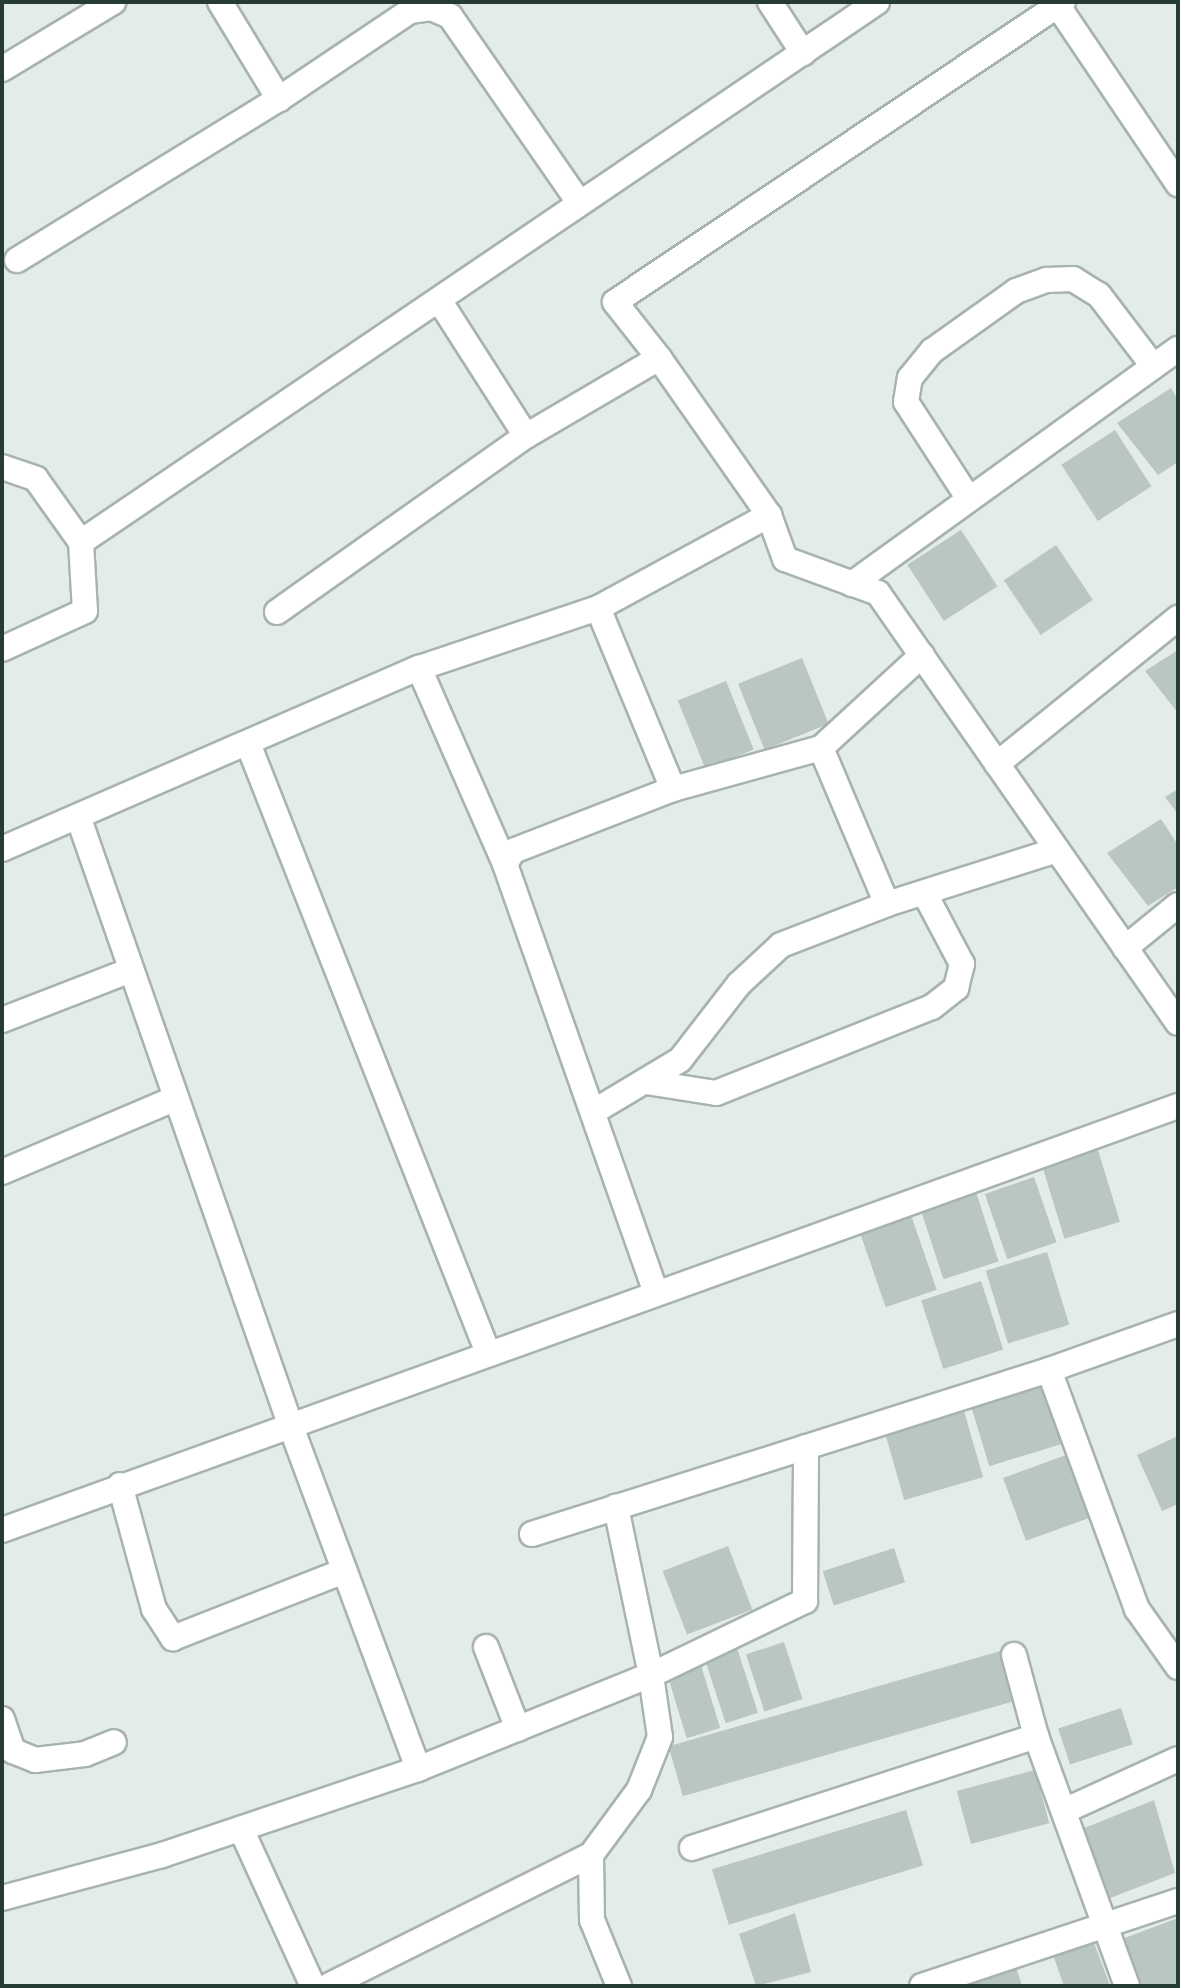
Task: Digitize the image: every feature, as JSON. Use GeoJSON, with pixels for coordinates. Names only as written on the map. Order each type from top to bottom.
{"type":"FeatureCollection","features":[{"type":"Feature","properties":{"kind":"street"},"geometry":{"type":"LineString","coordinates":[[2,69],[113,2]]}},
{"type":"Feature","properties":{"kind":"street"},"geometry":{"type":"LineString","coordinates":[[220,2],[279,99]]}},
{"type":"Feature","properties":{"kind":"street"},"geometry":{"type":"LineString","coordinates":[[770,2],[803,53]]}},
{"type":"Feature","properties":{"kind":"street"},"geometry":{"type":"LineString","coordinates":[[81,542],[877,2]]}},
{"type":"Feature","properties":{"kind":"street"},"geometry":{"type":"LineString","coordinates":[[1178,184],[1060,4],[615,302],[659,358],[769,515],[785,559],[878,593],[1178,1023]]}},
{"type":"Feature","properties":{"kind":"street"},"geometry":{"type":"LineString","coordinates":[[17,260],[279,99],[410,11],[431,8],[450,16],[579,202]]}},
{"type":"Feature","properties":{"kind":"street"},"geometry":{"type":"LineString","coordinates":[[967,496],[906,402],[910,378],[932,351],[1016,291],[1047,280],[1073,279],[1099,295],[1153,366]]}},
{"type":"Feature","properties":{"kind":"street"},"geometry":{"type":"LineString","coordinates":[[439,300],[526,436]]}},
{"type":"Feature","properties":{"kind":"street"},"geometry":{"type":"LineString","coordinates":[[852,584],[967,496],[1178,349]]}},
{"type":"Feature","properties":{"kind":"street"},"geometry":{"type":"LineString","coordinates":[[277,612],[526,436],[659,358]]}},
{"type":"Feature","properties":{"kind":"street"},"geometry":{"type":"LineString","coordinates":[[2,467],[36,479],[81,542],[85,611],[2,649]]}},
{"type":"Feature","properties":{"kind":"street"},"geometry":{"type":"LineString","coordinates":[[2,849],[249,746],[419,668],[598,608],[769,515]]}},
{"type":"Feature","properties":{"kind":"street"},"geometry":{"type":"LineString","coordinates":[[598,608],[673,789]]}},
{"type":"Feature","properties":{"kind":"street"},"geometry":{"type":"LineString","coordinates":[[997,764],[1178,618]]}},
{"type":"Feature","properties":{"kind":"street"},"geometry":{"type":"LineString","coordinates":[[505,864],[513,851],[673,789],[821,748],[922,655]]}},
{"type":"Feature","properties":{"kind":"street"},"geometry":{"type":"LineString","coordinates":[[419,668],[505,864],[656,1293]]}},
{"type":"Feature","properties":{"kind":"street"},"geometry":{"type":"LineString","coordinates":[[249,746],[488,1353]]}},
{"type":"Feature","properties":{"kind":"street"},"geometry":{"type":"LineString","coordinates":[[821,748],[887,904]]}},
{"type":"Feature","properties":{"kind":"street"},"geometry":{"type":"LineString","coordinates":[[79,819],[290,1424],[418,1769]]}},
{"type":"Feature","properties":{"kind":"street"},"geometry":{"type":"LineString","coordinates":[[593,1112],[680,1060],[739,984],[781,945],[887,904],[1057,850]]}},
{"type":"Feature","properties":{"kind":"street"},"geometry":{"type":"LineString","coordinates":[[646,1082],[716,1093],[932,1007],[956,988],[962,964],[925,894]]}},
{"type":"Feature","properties":{"kind":"street"},"geometry":{"type":"LineString","coordinates":[[1125,948],[1178,905]]}},
{"type":"Feature","properties":{"kind":"street"},"geometry":{"type":"LineString","coordinates":[[2,1020],[131,970]]}},
{"type":"Feature","properties":{"kind":"street"},"geometry":{"type":"LineString","coordinates":[[2,1172],[176,1098]]}},
{"type":"Feature","properties":{"kind":"street"},"geometry":{"type":"LineString","coordinates":[[2,1530],[1178,1106]]}},
{"type":"Feature","properties":{"kind":"street"},"geometry":{"type":"LineString","coordinates":[[532,1534],[1049,1370],[1178,1324]]}},
{"type":"Feature","properties":{"kind":"street"},"geometry":{"type":"LineString","coordinates":[[1049,1370],[1137,1609],[1178,1667]]}},
{"type":"Feature","properties":{"kind":"street"},"geometry":{"type":"LineString","coordinates":[[2,1898],[241,1829],[418,1769],[651,1675],[805,1601],[806,1447]]}},
{"type":"Feature","properties":{"kind":"street"},"geometry":{"type":"LineString","coordinates":[[120,1485],[154,1609],[173,1638],[344,1571]]}},
{"type":"Feature","properties":{"kind":"street"},"geometry":{"type":"LineString","coordinates":[[328,1986],[591,1855],[639,1790],[660,1737],[651,1675],[616,1507]]}},
{"type":"Feature","properties":{"kind":"street"},"geometry":{"type":"LineString","coordinates":[[486,1647],[518,1729]]}},
{"type":"Feature","properties":{"kind":"street"},"geometry":{"type":"LineString","coordinates":[[1014,1655],[1036,1736],[1127,1986]]}},
{"type":"Feature","properties":{"kind":"street"},"geometry":{"type":"LineString","coordinates":[[2,1719],[13,1751],[35,1760],[85,1754],[114,1742]]}},
{"type":"Feature","properties":{"kind":"street"},"geometry":{"type":"LineString","coordinates":[[692,1848],[1036,1736]]}},
{"type":"Feature","properties":{"kind":"street"},"geometry":{"type":"LineString","coordinates":[[1064,1811],[1178,1759]]}},
{"type":"Feature","properties":{"kind":"street"},"geometry":{"type":"LineString","coordinates":[[241,1829],[313,1986]]}},
{"type":"Feature","properties":{"kind":"street"},"geometry":{"type":"LineString","coordinates":[[591,1855],[592,1920],[619,1986]]}},
{"type":"Feature","properties":{"kind":"street"},"geometry":{"type":"LineString","coordinates":[[922,1986],[1178,1901]]}},
{"type":"Feature","properties":{"kind":"building"},"geometry":{"type":"Polygon","coordinates":[[[1171,388],[1178,400],[1178,462],[1158,475],[1117,423],[1171,388]]]}},
{"type":"Feature","properties":{"kind":"building"},"geometry":{"type":"Polygon","coordinates":[[[1115,430],[1151,486],[1098,521],[1061,465],[1115,430]]]}},
{"type":"Feature","properties":{"kind":"building"},"geometry":{"type":"Polygon","coordinates":[[[961,530],[997,586],[944,621],[907,565],[961,530]]]}},
{"type":"Feature","properties":{"kind":"building"},"geometry":{"type":"Polygon","coordinates":[[[1056,545],[1093,600],[1041,635],[1004,580],[1056,545]]]}},
{"type":"Feature","properties":{"kind":"building"},"geometry":{"type":"Polygon","coordinates":[[[1178,650],[1178,713],[1145,671],[1178,650]]]}},
{"type":"Feature","properties":{"kind":"building"},"geometry":{"type":"Polygon","coordinates":[[[802,658],[829,724],[765,750],[738,684],[802,658]]]}},
{"type":"Feature","properties":{"kind":"building"},"geometry":{"type":"Polygon","coordinates":[[[726,681],[754,750],[706,769],[678,700],[726,681]]]}},
{"type":"Feature","properties":{"kind":"building"},"geometry":{"type":"Polygon","coordinates":[[[1178,789],[1178,814],[1165,797],[1178,789]]]}},
{"type":"Feature","properties":{"kind":"building"},"geometry":{"type":"Polygon","coordinates":[[[1161,819],[1178,845],[1178,887],[1148,906],[1107,853],[1161,819]]]}},
{"type":"Feature","properties":{"kind":"building"},"geometry":{"type":"Polygon","coordinates":[[[1098,1150],[1120,1222],[1064,1239],[1043,1167],[1098,1150]]]}},
{"type":"Feature","properties":{"kind":"building"},"geometry":{"type":"Polygon","coordinates":[[[1034,1177],[1056,1242],[1007,1259],[985,1194],[1034,1177]]]}},
{"type":"Feature","properties":{"kind":"building"},"geometry":{"type":"Polygon","coordinates":[[[976,1192],[999,1261],[943,1279],[921,1210],[976,1192]]]}},
{"type":"Feature","properties":{"kind":"building"},"geometry":{"type":"Polygon","coordinates":[[[911,1215],[937,1290],[886,1307],[860,1233],[911,1215]]]}},
{"type":"Feature","properties":{"kind":"building"},"geometry":{"type":"Polygon","coordinates":[[[1047,1252],[1069,1325],[1008,1343],[986,1271],[1047,1252]]]}},
{"type":"Feature","properties":{"kind":"building"},"geometry":{"type":"Polygon","coordinates":[[[981,1281],[1003,1349],[943,1369],[921,1300],[981,1281]]]}},
{"type":"Feature","properties":{"kind":"building"},"geometry":{"type":"Polygon","coordinates":[[[1045,1378],[1065,1443],[989,1466],[969,1401],[1045,1378]]]}},
{"type":"Feature","properties":{"kind":"building"},"geometry":{"type":"Polygon","coordinates":[[[964,1411],[983,1477],[904,1500],[885,1434],[964,1411]]]}},
{"type":"Feature","properties":{"kind":"building"},"geometry":{"type":"Polygon","coordinates":[[[1178,1436],[1178,1504],[1162,1511],[1137,1455],[1178,1436]]]}},
{"type":"Feature","properties":{"kind":"building"},"geometry":{"type":"Polygon","coordinates":[[[1066,1455],[1089,1518],[1026,1541],[1003,1478],[1066,1455]]]}},
{"type":"Feature","properties":{"kind":"building"},"geometry":{"type":"Polygon","coordinates":[[[728,1546],[752,1609],[687,1635],[663,1571],[728,1546]]]}},
{"type":"Feature","properties":{"kind":"building"},"geometry":{"type":"Polygon","coordinates":[[[894,1548],[905,1582],[834,1605],[823,1571],[894,1548]]]}},
{"type":"Feature","properties":{"kind":"building"},"geometry":{"type":"Polygon","coordinates":[[[784,1642],[803,1699],[764,1711],[746,1654],[784,1642]]]}},
{"type":"Feature","properties":{"kind":"building"},"geometry":{"type":"Polygon","coordinates":[[[737,1648],[758,1713],[726,1723],[705,1659],[737,1648]]]}},
{"type":"Feature","properties":{"kind":"building"},"geometry":{"type":"Polygon","coordinates":[[[1004,1650],[1018,1700],[683,1796],[669,1746],[1004,1650]]]}},
{"type":"Feature","properties":{"kind":"building"},"geometry":{"type":"Polygon","coordinates":[[[700,1662],[720,1728],[687,1738],[667,1672],[700,1662]]]}},
{"type":"Feature","properties":{"kind":"building"},"geometry":{"type":"Polygon","coordinates":[[[1121,1708],[1133,1744],[1070,1765],[1058,1728],[1121,1708]]]}},
{"type":"Feature","properties":{"kind":"building"},"geometry":{"type":"Polygon","coordinates":[[[1035,1770],[1049,1823],[971,1844],[957,1791],[1035,1770]]]}},
{"type":"Feature","properties":{"kind":"building"},"geometry":{"type":"Polygon","coordinates":[[[1154,1800],[1175,1873],[1105,1900],[1082,1829],[1154,1800]]]}},
{"type":"Feature","properties":{"kind":"building"},"geometry":{"type":"Polygon","coordinates":[[[906,1810],[923,1865],[729,1925],[712,1869],[906,1810]]]}},
{"type":"Feature","properties":{"kind":"building"},"geometry":{"type":"Polygon","coordinates":[[[795,1913],[811,1972],[756,1986],[739,1934],[795,1913]]]}},
{"type":"Feature","properties":{"kind":"building"},"geometry":{"type":"Polygon","coordinates":[[[1178,1918],[1178,1986],[1140,1986],[1122,1939],[1178,1918]]]}},
{"type":"Feature","properties":{"kind":"building"},"geometry":{"type":"Polygon","coordinates":[[[1093,1940],[1110,1986],[1064,1986],[1053,1955],[1093,1940]]]}},
{"type":"Feature","properties":{"kind":"building"},"geometry":{"type":"Polygon","coordinates":[[[1016,1967],[1022,1986],[964,1986],[1016,1967]]]}}]}
